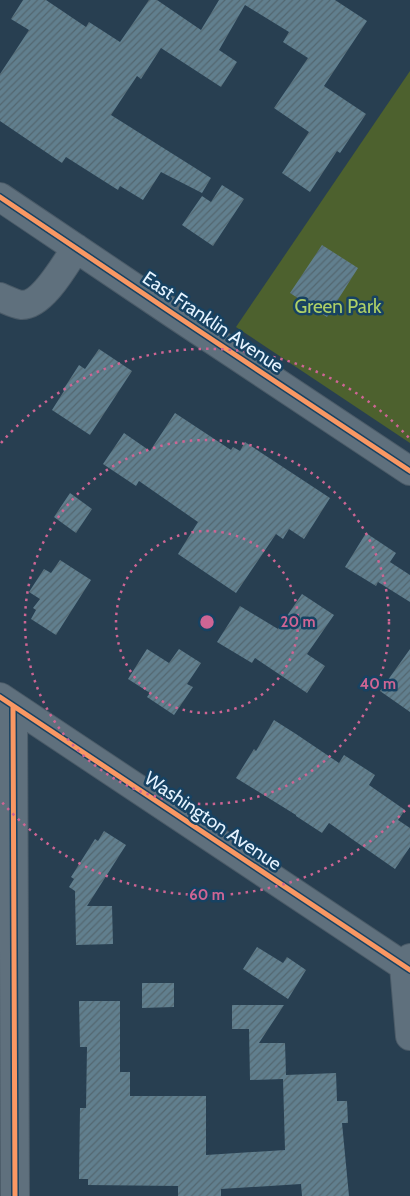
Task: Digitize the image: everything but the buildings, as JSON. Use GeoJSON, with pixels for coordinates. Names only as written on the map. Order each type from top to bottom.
{"type":"FeatureCollection","features":[{"type":"Feature","properties":{"kind":"street","name":"East Franklin Avenue"},"geometry":{"type":"LineString","coordinates":[[0,197],[307,404],[410,471]]}},
{"type":"Feature","properties":{"kind":"street"},"geometry":{"type":"LineString","coordinates":[[0,296],[11,302],[24,305],[35,300],[52,284],[76,248]]}},
{"type":"Feature","properties":{"kind":"street"},"geometry":{"type":"LineString","coordinates":[[6,702],[15,1196]]}},
{"type":"Feature","properties":{"kind":"street","name":"Washington Avenue"},"geometry":{"type":"LineString","coordinates":[[6,702],[408,965]]}},
{"type":"Feature","properties":{"kind":"street"},"geometry":{"type":"LineString","coordinates":[[408,965],[410,1036]]}},
{"type":"Feature","properties":{"kind":"green space","name":"Green Park"},"geometry":{"type":"Polygon","coordinates":[[[410,71],[410,443],[236,327],[410,71]]]}},
{"type":"Feature","properties":{"kind":"cycle path"},"geometry":{"type":"LineString","coordinates":[[0,197],[410,471]]}},
{"type":"Feature","properties":{"kind":"cycle path"},"geometry":{"type":"LineString","coordinates":[[0,697],[410,970]]}},
{"type":"Feature","properties":{"kind":"cycle path"},"geometry":{"type":"LineString","coordinates":[[13,706],[15,1196]]}}]}
